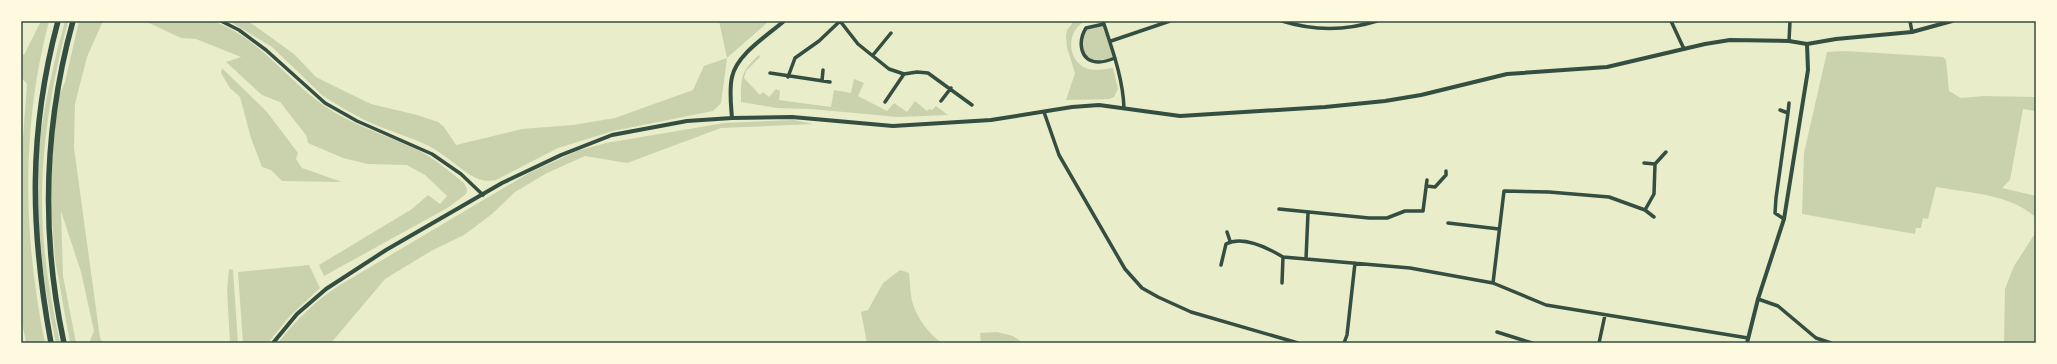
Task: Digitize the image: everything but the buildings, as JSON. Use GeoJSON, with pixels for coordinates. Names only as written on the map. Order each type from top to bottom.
{"type":"FeatureCollection","features":[{"type":"Feature","properties":{"kind":"highway"},"geometry":{"type":"LineString","coordinates":[[51,343],[39,271],[34,187],[37,141],[43,93],[58,21]]}},
{"type":"Feature","properties":{"kind":"highway"},"geometry":{"type":"LineString","coordinates":[[64,343],[52,275],[48,199],[53,115],[58,80],[73,21]]}},
{"type":"Feature","properties":{"kind":"street"},"geometry":{"type":"LineString","coordinates":[[221,21],[239,30],[266,50],[325,103],[357,121],[432,154],[461,174],[483,195]]}},
{"type":"Feature","properties":{"kind":"street"},"geometry":{"type":"LineString","coordinates":[[732,118],[732,84],[735,68],[743,57],[784,21]]}},
{"type":"Feature","properties":{"kind":"street"},"geometry":{"type":"LineString","coordinates":[[788,77],[795,58],[819,41],[840,21],[858,44],[889,69],[904,74],[917,72],[928,73],[951,88],[972,105]]}},
{"type":"Feature","properties":{"kind":"street"},"geometry":{"type":"LineString","coordinates":[[1111,41],[1170,21]]}},
{"type":"Feature","properties":{"kind":"street"},"geometry":{"type":"LineString","coordinates":[[1282,21],[1321,29],[1351,28],[1377,21]]}},
{"type":"Feature","properties":{"kind":"street"},"geometry":{"type":"LineString","coordinates":[[1671,21],[1684,49]]}},
{"type":"Feature","properties":{"kind":"street"},"geometry":{"type":"LineString","coordinates":[[1789,41],[1790,21]]}},
{"type":"Feature","properties":{"kind":"street"},"geometry":{"type":"LineString","coordinates":[[1910,21],[1912,32]]}},
{"type":"Feature","properties":{"kind":"street"},"geometry":{"type":"LineString","coordinates":[[273,343],[297,314],[326,289],[386,250],[502,183],[561,155],[612,135],[687,121],[732,118],[792,117],[893,126],[991,120],[1072,107],[1099,105],[1180,116],[1385,101],[1421,95],[1507,74],[1607,67],[1730,40],[1789,41],[1807,44],[1836,39],[1912,32],[1952,21]]}},
{"type":"Feature","properties":{"kind":"street"},"geometry":{"type":"LineString","coordinates":[[1115,58],[1100,62],[1087,59],[1082,53],[1080,40],[1086,28],[1104,22],[1111,41],[1115,58],[1123,92],[1124,108]]}},
{"type":"Feature","properties":{"kind":"street"},"geometry":{"type":"LineString","coordinates":[[873,55],[891,34]]}},
{"type":"Feature","properties":{"kind":"street"},"geometry":{"type":"LineString","coordinates":[[1221,265],[1226,244],[1234,240],[1269,248],[1283,257],[1410,268],[1493,283],[1546,305],[1747,341],[1758,299],[1784,219],[1808,70],[1807,44]]}},
{"type":"Feature","properties":{"kind":"street"},"geometry":{"type":"LineString","coordinates":[[822,81],[823,70]]}},
{"type":"Feature","properties":{"kind":"street"},"geometry":{"type":"LineString","coordinates":[[770,73],[788,77],[830,82]]}},
{"type":"Feature","properties":{"kind":"street"},"geometry":{"type":"LineString","coordinates":[[886,102],[904,74]]}},
{"type":"Feature","properties":{"kind":"street"},"geometry":{"type":"LineString","coordinates":[[941,101],[951,88]]}},
{"type":"Feature","properties":{"kind":"street"},"geometry":{"type":"LineString","coordinates":[[1784,219],[1775,213],[1789,103]]}},
{"type":"Feature","properties":{"kind":"street"},"geometry":{"type":"LineString","coordinates":[[1780,110],[1788,113]]}},
{"type":"Feature","properties":{"kind":"street"},"geometry":{"type":"LineString","coordinates":[[1044,112],[1059,155],[1125,269],[1142,288],[1191,312],[1298,343]]}},
{"type":"Feature","properties":{"kind":"street"},"geometry":{"type":"LineString","coordinates":[[1645,210],[1654,194],[1655,164],[1666,152]]}},
{"type":"Feature","properties":{"kind":"street"},"geometry":{"type":"LineString","coordinates":[[1644,163],[1655,164]]}},
{"type":"Feature","properties":{"kind":"street"},"geometry":{"type":"LineString","coordinates":[[1426,186],[1435,187],[1446,175],[1446,171]]}},
{"type":"Feature","properties":{"kind":"street"},"geometry":{"type":"LineString","coordinates":[[1279,208],[1308,213],[1387,218],[1405,211],[1423,211],[1427,180]]}},
{"type":"Feature","properties":{"kind":"street"},"geometry":{"type":"LineString","coordinates":[[1493,283],[1504,191],[1549,192],[1610,197],[1645,210],[1654,217]]}},
{"type":"Feature","properties":{"kind":"street"},"geometry":{"type":"LineString","coordinates":[[1306,259],[1308,213]]}},
{"type":"Feature","properties":{"kind":"street"},"geometry":{"type":"LineString","coordinates":[[1448,223],[1499,229]]}},
{"type":"Feature","properties":{"kind":"street"},"geometry":{"type":"LineString","coordinates":[[1227,232],[1230,242]]}},
{"type":"Feature","properties":{"kind":"street"},"geometry":{"type":"LineString","coordinates":[[1282,283],[1283,257]]}},
{"type":"Feature","properties":{"kind":"street"},"geometry":{"type":"LineString","coordinates":[[1344,343],[1347,335],[1355,263]]}},
{"type":"Feature","properties":{"kind":"street"},"geometry":{"type":"LineString","coordinates":[[1758,299],[1778,306],[1816,338],[1831,343]]}},
{"type":"Feature","properties":{"kind":"street"},"geometry":{"type":"LineString","coordinates":[[1599,343],[1605,315]]}},
{"type":"Feature","properties":{"kind":"street"},"geometry":{"type":"LineString","coordinates":[[1497,332],[1532,343]]}},
{"type":"Feature","properties":{"kind":"green space"},"geometry":{"type":"Polygon","coordinates":[[[41,21],[49,21],[33,101],[28,182],[32,262],[45,343],[26,343],[21,316],[21,165],[27,84],[21,77],[21,54],[24,55],[41,21]]]}},
{"type":"Feature","properties":{"kind":"green space"},"geometry":{"type":"Polygon","coordinates":[[[65,21],[68,21],[53,88],[46,133],[42,201],[45,255],[60,343],[56,343],[41,257],[37,204],[37,181],[38,158],[44,112],[65,21]]]}},
{"type":"Feature","properties":{"kind":"green space"},"geometry":{"type":"Polygon","coordinates":[[[79,21],[103,21],[87,57],[75,104],[74,148],[100,338],[103,343],[89,343],[94,331],[81,272],[61,211],[63,276],[76,343],[70,343],[55,259],[50,193],[56,103],[65,82],[79,21]]]}},
{"type":"Feature","properties":{"kind":"green space"},"geometry":{"type":"Polygon","coordinates":[[[145,21],[210,21],[231,29],[259,48],[323,105],[357,124],[416,149],[447,169],[464,183],[467,189],[466,194],[449,207],[324,276],[319,265],[412,209],[428,195],[440,204],[447,196],[425,175],[407,165],[368,164],[343,158],[308,143],[306,135],[280,102],[262,95],[226,62],[241,57],[196,39],[181,38],[145,21]]]}},
{"type":"Feature","properties":{"kind":"green space"},"geometry":{"type":"Polygon","coordinates":[[[229,21],[248,21],[294,54],[316,77],[371,104],[417,115],[438,122],[444,127],[456,145],[522,129],[573,125],[615,118],[693,90],[704,66],[727,58],[721,103],[713,111],[613,131],[558,148],[496,180],[488,181],[481,180],[468,174],[436,150],[371,123],[336,104],[322,95],[272,47],[229,21]]]}},
{"type":"Feature","properties":{"kind":"green space"},"geometry":{"type":"Polygon","coordinates":[[[719,21],[769,21],[727,58],[719,21]]]}},
{"type":"Feature","properties":{"kind":"green space"},"geometry":{"type":"Polygon","coordinates":[[[1074,21],[1085,21],[1074,32],[1071,46],[1072,53],[1081,65],[1088,69],[1097,70],[1113,68],[1118,89],[1114,97],[1109,99],[1066,100],[1075,73],[1067,48],[1066,36],[1067,30],[1074,21]]]}},
{"type":"Feature","properties":{"kind":"green space"},"geometry":{"type":"Polygon","coordinates":[[[1104,24],[1115,58],[1093,61],[1082,53],[1082,34],[1086,28],[1104,24]]]}},
{"type":"Feature","properties":{"kind":"green space"},"geometry":{"type":"Polygon","coordinates":[[[1845,51],[1943,57],[1946,60],[1949,91],[1961,98],[1984,96],[2036,97],[2036,111],[2023,109],[2010,180],[2002,188],[2036,196],[2036,218],[2026,210],[2003,199],[1936,187],[1928,219],[1923,218],[1921,228],[1916,228],[1915,234],[1802,214],[1804,153],[1827,52],[1845,51]]]}},
{"type":"Feature","properties":{"kind":"green space"},"geometry":{"type":"Polygon","coordinates":[[[759,55],[760,57],[746,71],[744,78],[760,95],[763,92],[769,97],[776,89],[780,91],[779,100],[831,107],[834,90],[851,93],[854,79],[864,83],[858,96],[887,111],[894,103],[907,112],[915,101],[927,111],[929,109],[932,110],[936,106],[948,115],[898,117],[811,109],[777,108],[741,102],[743,76],[748,66],[759,55]]]}},
{"type":"Feature","properties":{"kind":"green space"},"geometry":{"type":"Polygon","coordinates":[[[222,68],[267,112],[298,153],[296,159],[302,168],[342,182],[282,181],[271,170],[262,167],[251,138],[240,97],[230,88],[221,73],[222,68]]]}},
{"type":"Feature","properties":{"kind":"green space"},"geometry":{"type":"Polygon","coordinates":[[[794,120],[813,124],[721,128],[627,163],[585,156],[547,173],[515,192],[492,214],[464,235],[431,251],[385,279],[331,343],[278,343],[306,311],[340,285],[529,173],[577,151],[606,143],[724,123],[794,120]]]}},
{"type":"Feature","properties":{"kind":"green space"},"geometry":{"type":"Polygon","coordinates":[[[2036,232],[2036,343],[2004,343],[2005,289],[2014,266],[2036,232]]]}},
{"type":"Feature","properties":{"kind":"green space"},"geometry":{"type":"Polygon","coordinates":[[[309,265],[320,288],[289,317],[268,343],[243,343],[238,272],[309,265]]]}},
{"type":"Feature","properties":{"kind":"green space"},"geometry":{"type":"Polygon","coordinates":[[[229,269],[233,270],[238,343],[230,343],[227,290],[229,269]]]}},
{"type":"Feature","properties":{"kind":"green space"},"geometry":{"type":"Polygon","coordinates":[[[900,270],[909,273],[912,301],[920,319],[928,330],[942,343],[867,343],[861,312],[868,310],[883,283],[900,270]]]}},
{"type":"Feature","properties":{"kind":"green space"},"geometry":{"type":"Polygon","coordinates":[[[997,332],[1013,336],[1023,343],[981,343],[980,333],[997,332]]]}}]}
